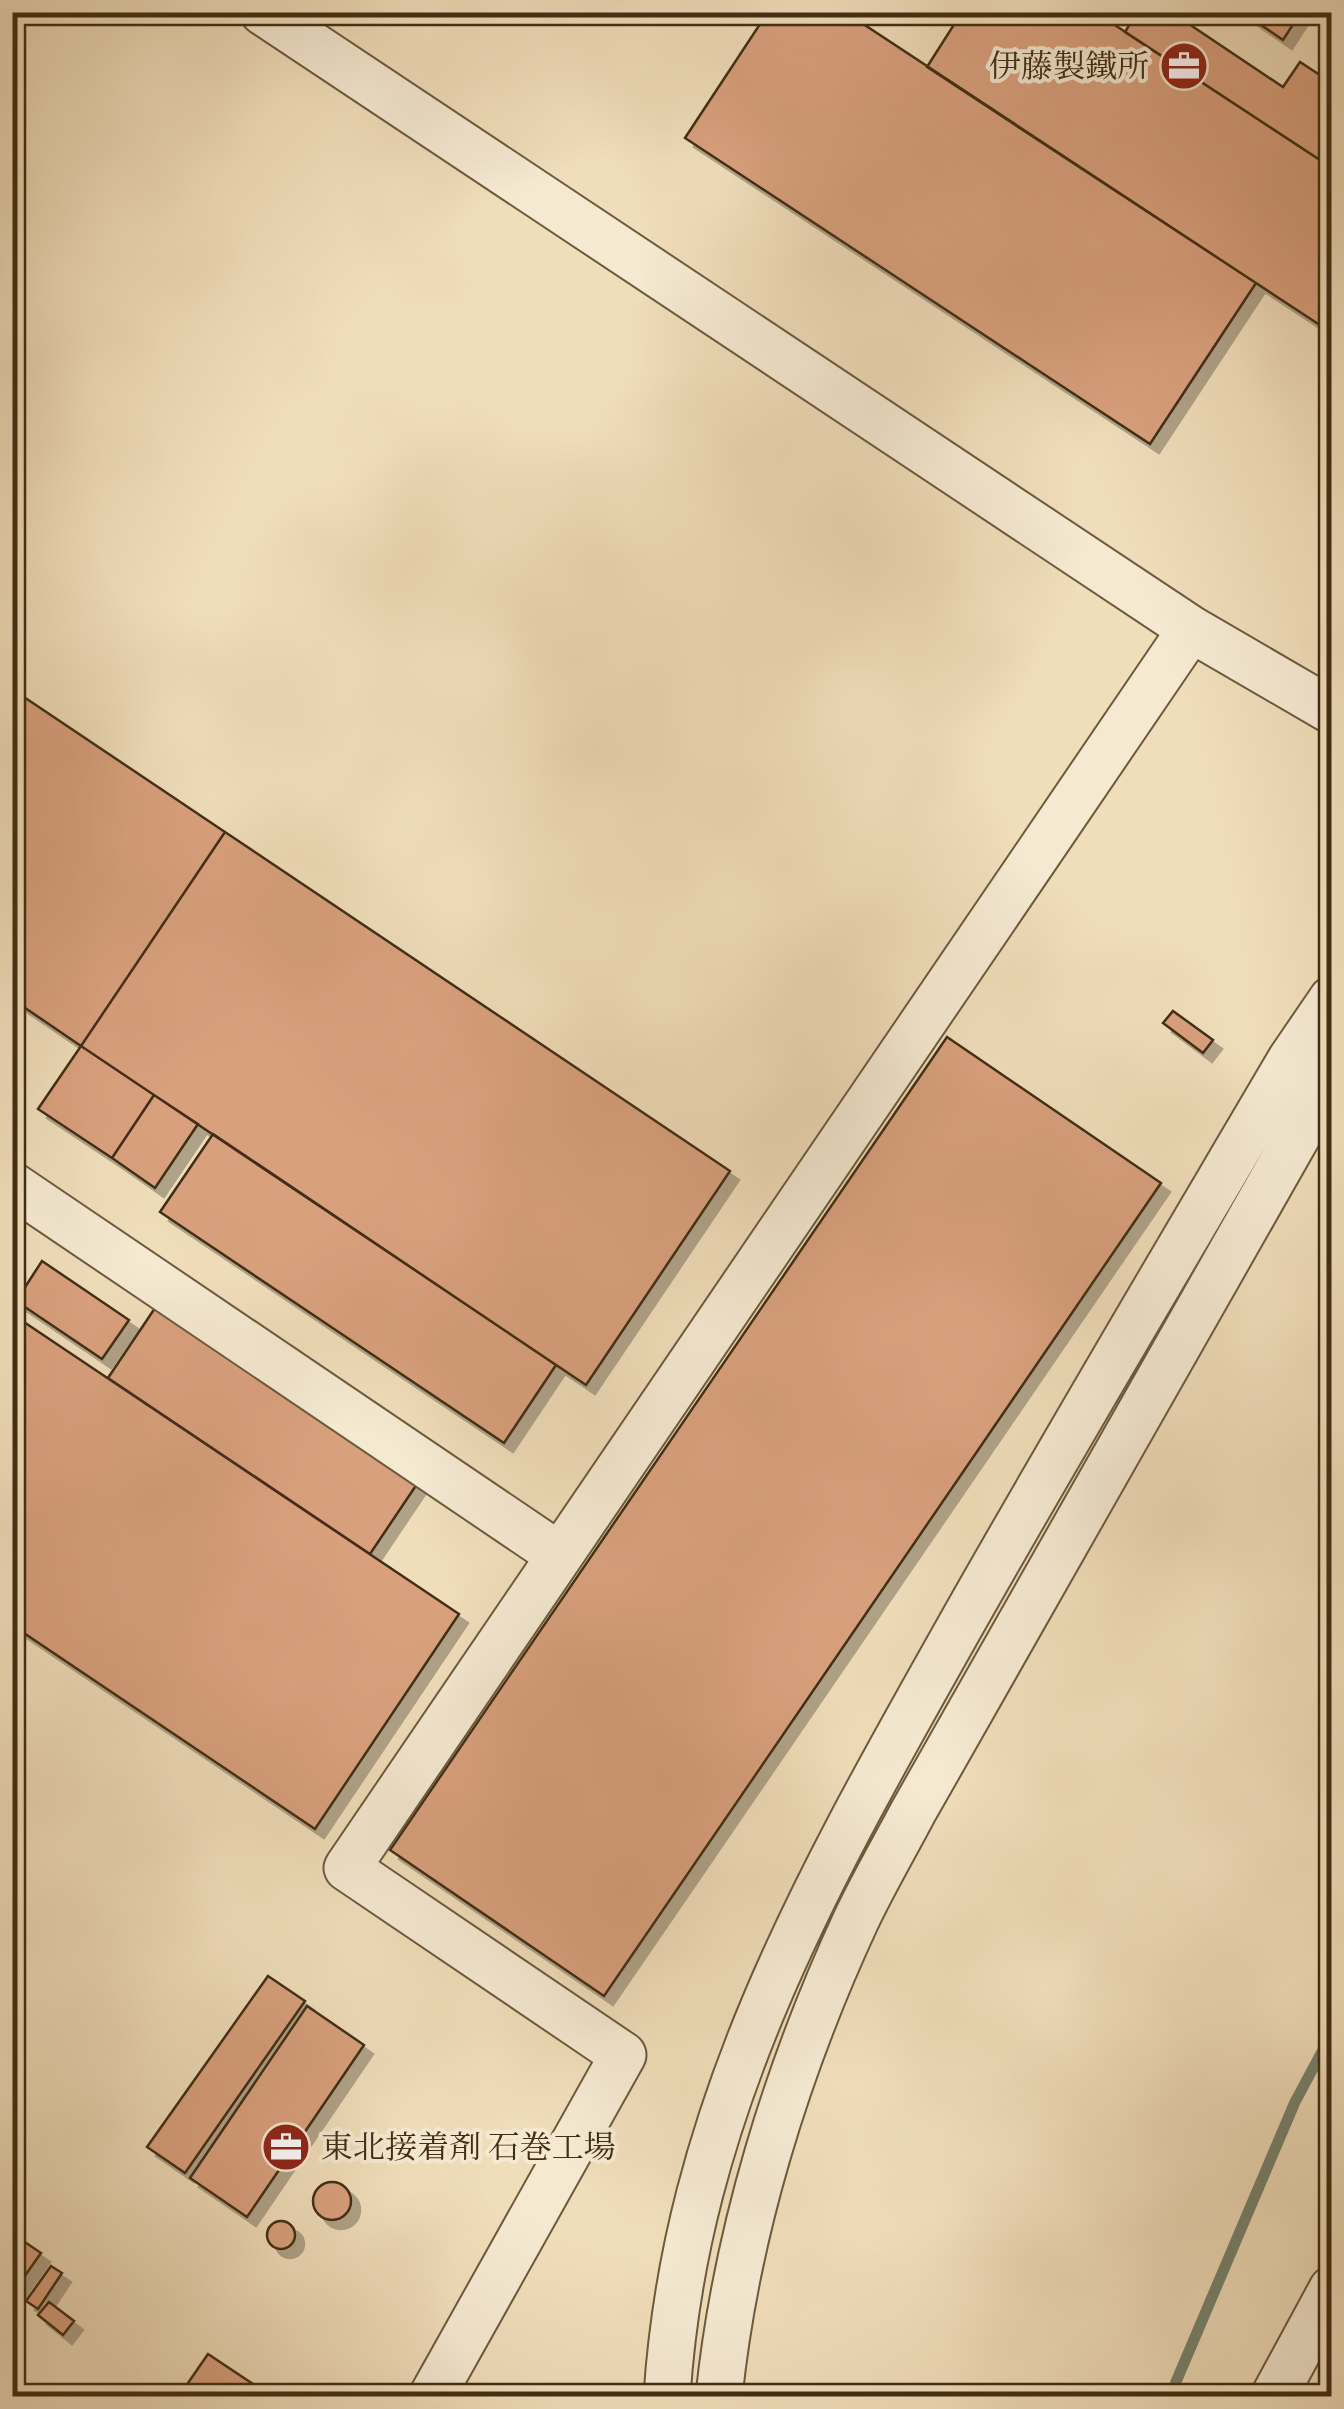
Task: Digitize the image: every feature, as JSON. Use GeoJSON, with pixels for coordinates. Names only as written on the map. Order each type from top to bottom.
{"type":"FeatureCollection","features":[{"type":"Feature","properties":{"kind":"street"},"geometry":{"type":"LineString","coordinates":[[263,12],[1191,629],[1332,710]]}},
{"type":"Feature","properties":{"kind":"street"},"geometry":{"type":"LineString","coordinates":[[432,2396],[623,2055],[347,1868],[1191,629]]}},
{"type":"Feature","properties":{"kind":"street"},"geometry":{"type":"LineString","coordinates":[[667,2396],[670,2343],[689,2226],[730,2090],[772,1984],[841,1837],[1057,1456],[1291,1059],[1332,1000]]}},
{"type":"Feature","properties":{"kind":"street"},"geometry":{"type":"LineString","coordinates":[[718,2396],[728,2328],[762,2173],[798,2064],[856,1921],[913,1812],[1332,1075]]}},
{"type":"Feature","properties":{"kind":"street"},"geometry":{"type":"LineString","coordinates":[[12,1185],[560,1555]]}},
{"type":"Feature","properties":{"kind":"street"},"geometry":{"type":"LineString","coordinates":[[1274,2396],[1332,2289]]}},
{"type":"Feature","properties":{"kind":"building"},"geometry":{"type":"Polygon","coordinates":[[[768,12],[845,12],[1256,283],[1150,444],[685,138],[768,12]]]}},
{"type":"Feature","properties":{"kind":"building"},"geometry":{"type":"Polygon","coordinates":[[[962,12],[1095,12],[1332,168],[1332,333],[927,67],[962,12]]]}},
{"type":"Feature","properties":{"kind":"building"},"geometry":{"type":"Polygon","coordinates":[[[1137,12],[1171,12],[1283,87],[1300,62],[1332,83],[1332,168],[1125,32],[1137,12]]]}},
{"type":"Feature","properties":{"kind":"building"},"geometry":{"type":"Polygon","coordinates":[[[1242,12],[1301,12],[1283,40],[1242,12]]]}},
{"type":"Feature","properties":{"kind":"building"},"geometry":{"type":"Polygon","coordinates":[[[12,689],[225,832],[81,1046],[12,999],[12,689]]]}},
{"type":"Feature","properties":{"kind":"building"},"geometry":{"type":"Polygon","coordinates":[[[225,832],[730,1171],[586,1385],[81,1046],[225,832]]]}},
{"type":"Feature","properties":{"kind":"building"},"geometry":{"type":"Polygon","coordinates":[[[1173,1011],[1213,1040],[1203,1053],[1163,1023],[1173,1011]]]}},
{"type":"Feature","properties":{"kind":"building"},"geometry":{"type":"Polygon","coordinates":[[[947,1037],[1161,1183],[604,1996],[390,1850],[947,1037]]]}},
{"type":"Feature","properties":{"kind":"building"},"geometry":{"type":"Polygon","coordinates":[[[81,1046],[154,1095],[112,1158],[38,1109],[81,1046]]]}},
{"type":"Feature","properties":{"kind":"building"},"geometry":{"type":"Polygon","coordinates":[[[154,1095],[198,1124],[155,1188],[112,1158],[154,1095]]]}},
{"type":"Feature","properties":{"kind":"building"},"geometry":{"type":"Polygon","coordinates":[[[213,1134],[556,1365],[504,1443],[160,1212],[213,1134]]]}},
{"type":"Feature","properties":{"kind":"building"},"geometry":{"type":"Polygon","coordinates":[[[42,1261],[129,1320],[102,1359],[16,1301],[42,1261]]]}},
{"type":"Feature","properties":{"kind":"building"},"geometry":{"type":"Polygon","coordinates":[[[155,1308],[417,1484],[370,1554],[108,1378],[155,1308]]]}},
{"type":"Feature","properties":{"kind":"building"},"geometry":{"type":"Polygon","coordinates":[[[12,1314],[459,1614],[315,1829],[12,1625],[12,1314]]]}},
{"type":"Feature","properties":{"kind":"building"},"geometry":{"type":"Polygon","coordinates":[[[268,1976],[305,2001],[185,2173],[147,2147],[268,1976]]]}},
{"type":"Feature","properties":{"kind":"building"},"geometry":{"type":"Polygon","coordinates":[[[307,2006],[364,2045],[247,2217],[190,2178],[307,2006]]]}},
{"type":"Feature","properties":{"kind":"building"},"geometry":{"type":"Polygon","coordinates":[[[332,2182],[345,2188],[351,2201],[345,2214],[332,2220],[319,2214],[313,2201],[319,2188],[332,2182]]]}},
{"type":"Feature","properties":{"kind":"building"},"geometry":{"type":"Polygon","coordinates":[[[281,2221],[291,2225],[295,2235],[291,2245],[281,2249],[271,2245],[267,2235],[271,2225],[281,2221]]]}},
{"type":"Feature","properties":{"kind":"building"},"geometry":{"type":"Polygon","coordinates":[[[16,2236],[41,2253],[12,2294],[12,2241],[16,2236]]]}},
{"type":"Feature","properties":{"kind":"building"},"geometry":{"type":"Polygon","coordinates":[[[51,2266],[62,2273],[38,2309],[26,2301],[51,2266]]]}},
{"type":"Feature","properties":{"kind":"building"},"geometry":{"type":"Polygon","coordinates":[[[49,2302],[74,2321],[63,2335],[38,2315],[49,2302]]]}},
{"type":"Feature","properties":{"kind":"building"},"geometry":{"type":"Polygon","coordinates":[[[208,2354],[271,2396],[179,2396],[208,2354]]]}},
{"type":"Feature","properties":{"kind":"building"},"geometry":{"type":"Polygon","coordinates":[[[12,2379],[39,2396],[12,2396],[12,2379]]]}},
{"type":"Feature","properties":{"kind":"waterway"},"geometry":{"type":"LineString","coordinates":[[1170,2396],[1295,2102],[1332,2033]]}},
{"type":"Feature","properties":{"kind":"place","name":"伊藤製鐵所"},"geometry":{"type":"Point","coordinates":[1184,66]}},
{"type":"Feature","properties":{"kind":"place","name":"東北接着剤 石巻工場"},"geometry":{"type":"Point","coordinates":[286,2147]}}]}
